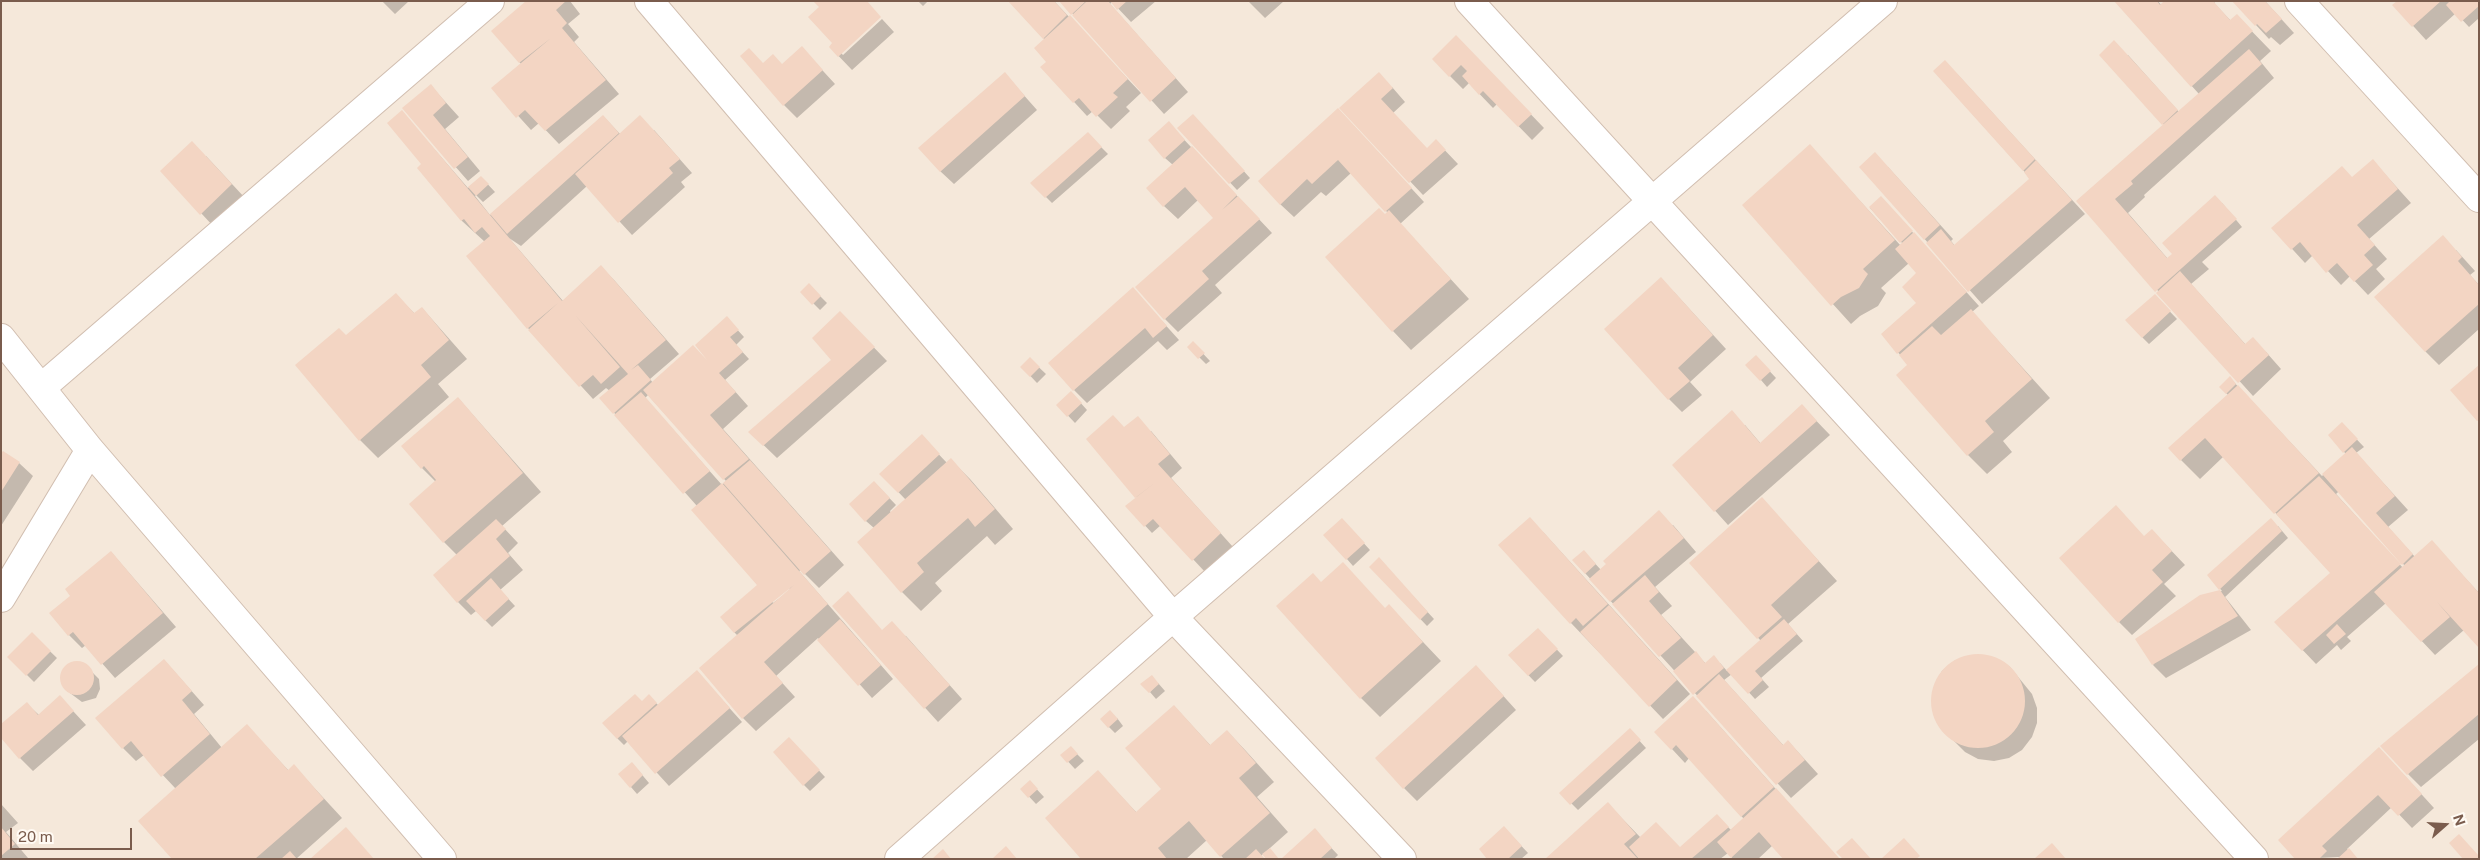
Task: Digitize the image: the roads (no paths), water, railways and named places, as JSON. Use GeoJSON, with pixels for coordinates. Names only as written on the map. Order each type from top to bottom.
{"type":"FeatureCollection","features":[{"type":"Feature","properties":{"kind":"street"},"geometry":{"type":"LineString","coordinates":[[41,388],[490,1]]}},
{"type":"Feature","properties":{"kind":"street"},"geometry":{"type":"LineString","coordinates":[[649,1],[1174,617],[1402,859]]}},
{"type":"Feature","properties":{"kind":"street"},"geometry":{"type":"LineString","coordinates":[[1470,1],[2254,859]]}},
{"type":"Feature","properties":{"kind":"street"},"geometry":{"type":"LineString","coordinates":[[899,859],[1174,617],[1883,1]]}},
{"type":"Feature","properties":{"kind":"street"},"geometry":{"type":"LineString","coordinates":[[2298,1],[2479,198]]}},
{"type":"Feature","properties":{"kind":"street"},"geometry":{"type":"LineString","coordinates":[[1,338],[90,450],[442,859]]}},
{"type":"Feature","properties":{"kind":"street"},"geometry":{"type":"LineString","coordinates":[[1,598],[90,450]]}}]}
